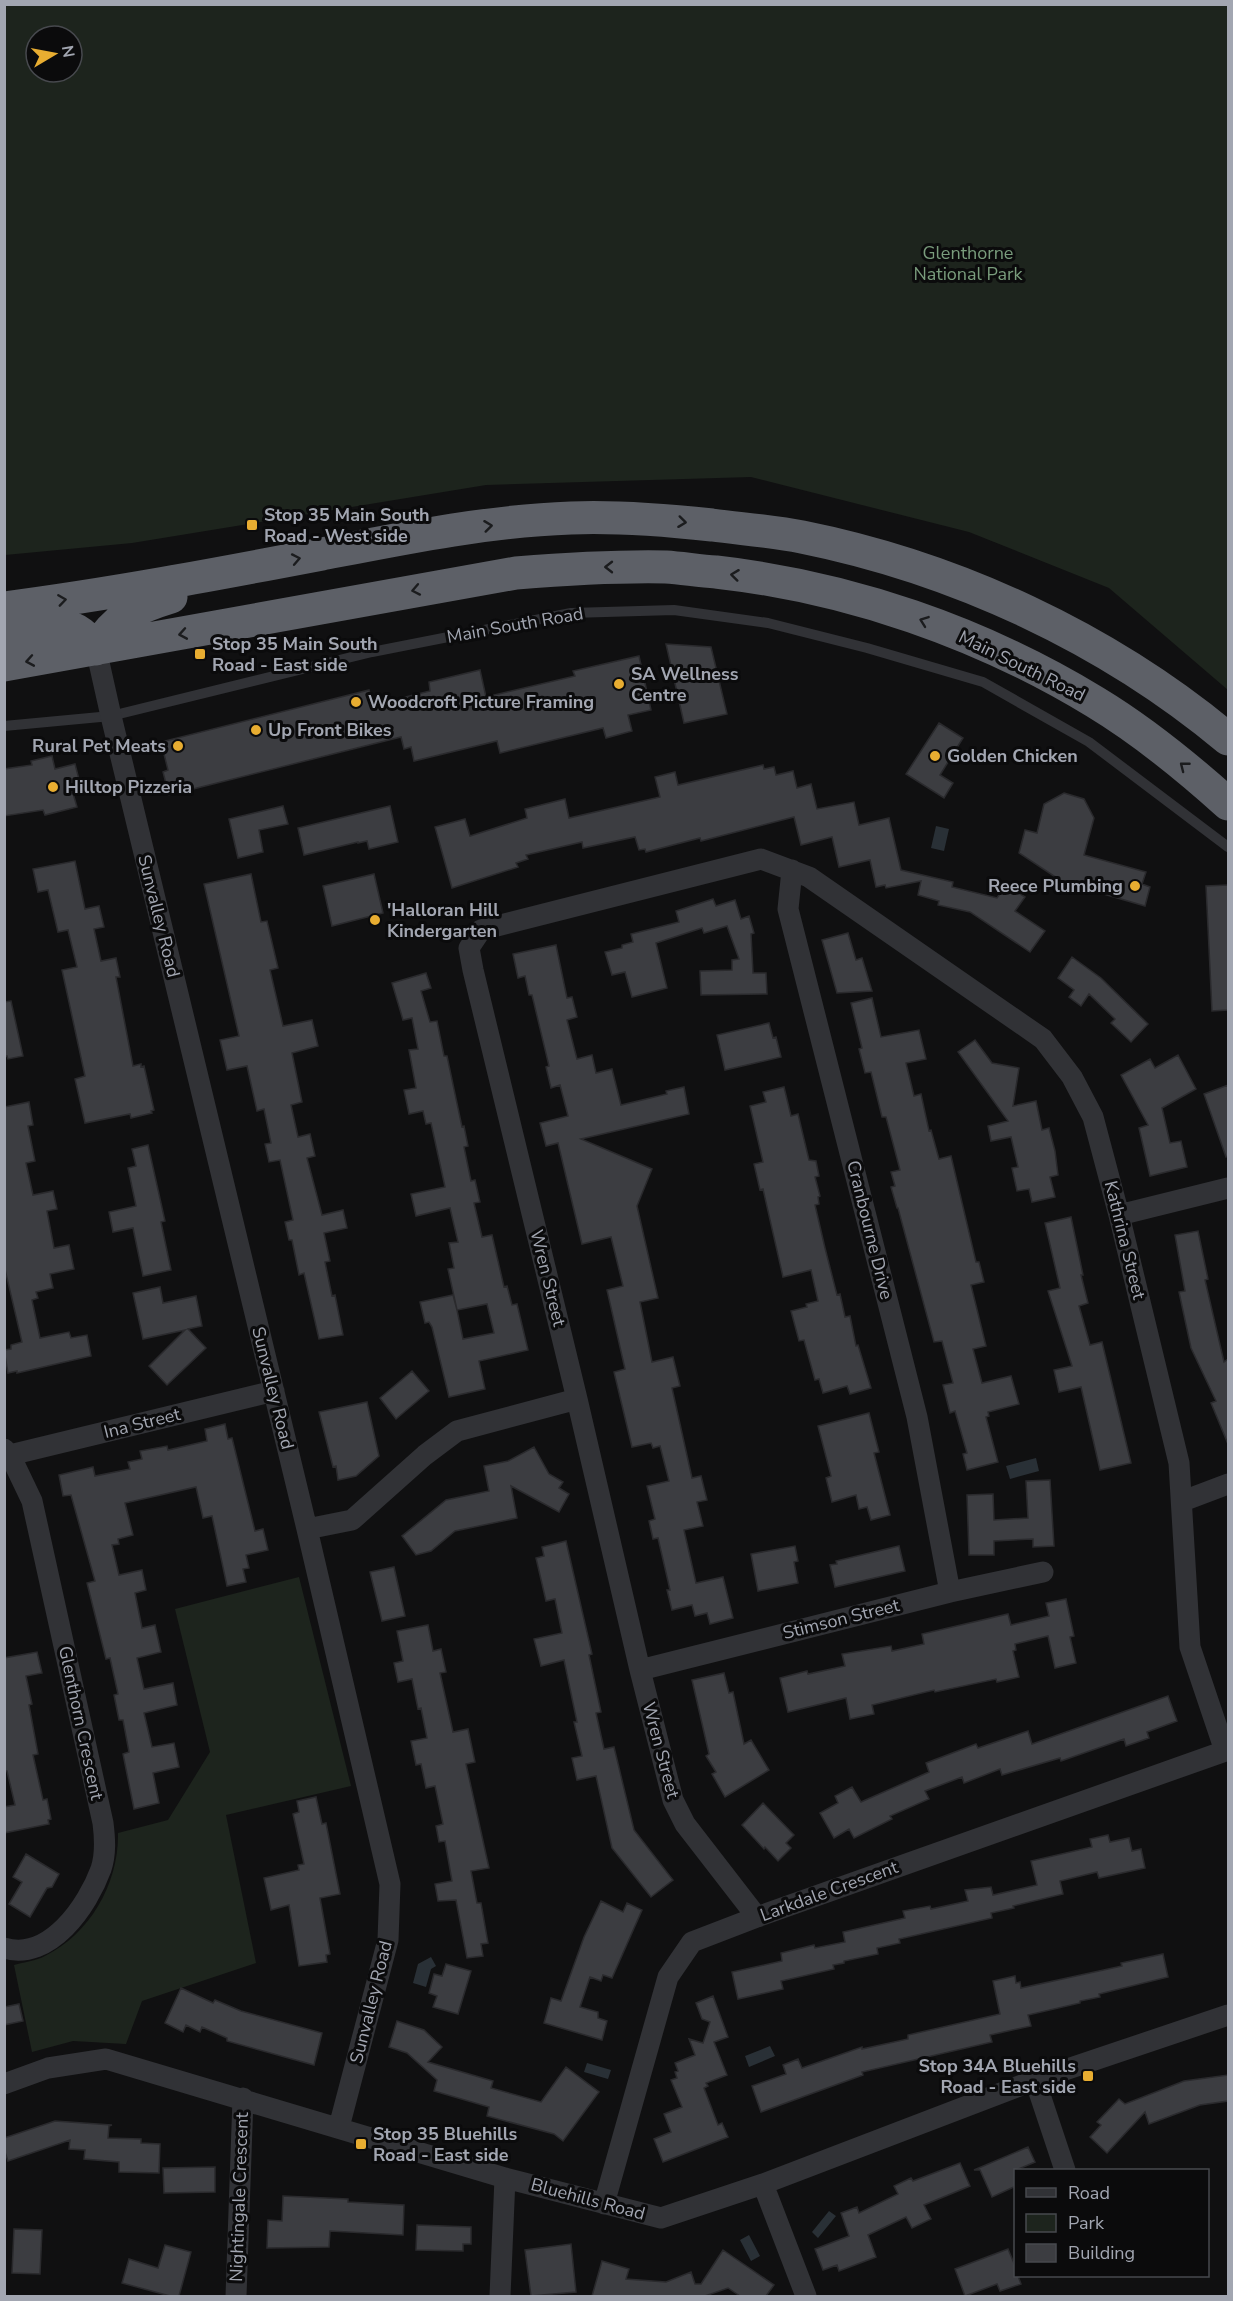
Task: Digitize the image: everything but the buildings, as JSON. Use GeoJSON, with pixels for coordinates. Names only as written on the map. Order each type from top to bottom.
{"type":"FeatureCollection","features":[{"type":"Feature","properties":{"kind":"highway"},"geometry":{"type":"LineString","coordinates":[[4,608],[82,598],[435,533],[569,518],[622,517],[670,521],[797,536],[902,563],[957,581],[1122,662],[1158,685],[1228,739]]}},
{"type":"Feature","properties":{"kind":"highway"},"geometry":{"type":"LineString","coordinates":[[4,636],[62,626],[71,627],[81,632],[96,649],[107,632],[136,609],[257,566]]}},
{"type":"Feature","properties":{"kind":"highway","name":"Main South Road"},"geometry":{"type":"LineString","coordinates":[[4,665],[516,573],[583,567],[668,567],[741,575],[821,589],[886,608],[977,640],[1095,701],[1195,774],[1228,804]]}},
{"type":"Feature","properties":{"kind":"street","name":"Sunvalley Road"},"geometry":{"type":"LineString","coordinates":[[96,649],[390,1884],[388,1940],[339,2127]]}},
{"type":"Feature","properties":{"kind":"street","name":"Wren Street"},"geometry":{"type":"LineString","coordinates":[[757,1917],[685,1824],[673,1800],[640,1670],[469,948],[481,930],[730,866],[761,859],[792,870]]}},
{"type":"Feature","properties":{"kind":"street","name":"Kathrina Street"},"geometry":{"type":"LineString","coordinates":[[792,870],[809,877],[1042,1039],[1072,1077],[1093,1117],[1179,1462],[1190,1647],[1227,1751]]}},
{"type":"Feature","properties":{"kind":"street","name":"Cranbourne Drive"},"geometry":{"type":"LineString","coordinates":[[792,870],[789,909],[917,1417],[950,1592]]}},
{"type":"Feature","properties":{"kind":"street"},"geometry":{"type":"LineString","coordinates":[[1119,1215],[1228,1188]]}},
{"type":"Feature","properties":{"kind":"street","name":"Ina Street"},"geometry":{"type":"LineString","coordinates":[[7,1452],[274,1391]]}},
{"type":"Feature","properties":{"kind":"street"},"geometry":{"type":"LineString","coordinates":[[307,1529],[352,1520],[425,1455],[458,1431],[577,1399]]}},
{"type":"Feature","properties":{"kind":"street","name":"Glenthorn Crescent"},"geometry":{"type":"LineString","coordinates":[[4,1948],[33,1947],[65,1930],[93,1887],[105,1853],[103,1823],[32,1502],[7,1452]]}},
{"type":"Feature","properties":{"kind":"street"},"geometry":{"type":"LineString","coordinates":[[1183,1501],[1228,1484]]}},
{"type":"Feature","properties":{"kind":"street","name":"Stimson Street"},"geometry":{"type":"LineString","coordinates":[[640,1670],[950,1592],[1043,1572]]}},
{"type":"Feature","properties":{"kind":"street","name":"Larkdale Crescent"},"geometry":{"type":"LineString","coordinates":[[604,2204],[668,1977],[692,1942],[1227,1751]]}},
{"type":"Feature","properties":{"kind":"street","name":"Bluehills Road"},"geometry":{"type":"LineString","coordinates":[[4,2084],[48,2068],[106,2059],[505,2178],[661,2218],[763,2184],[1035,2080],[1228,2015]]}},
{"type":"Feature","properties":{"kind":"street"},"geometry":{"type":"LineString","coordinates":[[1035,2080],[1065,2169]]}},
{"type":"Feature","properties":{"kind":"street","name":"Nightingale Crescent"},"geometry":{"type":"LineString","coordinates":[[236,2296],[243,2098]]}},
{"type":"Feature","properties":{"kind":"street"},"geometry":{"type":"LineString","coordinates":[[500,2296],[505,2178]]}},
{"type":"Feature","properties":{"kind":"street"},"geometry":{"type":"LineString","coordinates":[[763,2184],[806,2296]]}},
{"type":"Feature","properties":{"kind":"lane","name":"Main South Road"},"geometry":{"type":"LineString","coordinates":[[4,726],[111,716],[372,652],[571,613],[674,610],[768,623],[867,648],[983,682],[1089,742],[1228,847]]}},
{"type":"Feature","properties":{"kind":"green space","name":"Glenthorne National Park"},"geometry":{"type":"Polygon","coordinates":[[[5,4],[1228,5],[1228,690],[1109,588],[969,532],[751,477],[486,485],[132,543],[5,555],[5,4]]]}},
{"type":"Feature","properties":{"kind":"green space"},"geometry":{"type":"Polygon","coordinates":[[[299,1577],[351,1786],[226,1815],[256,1963],[142,2001],[126,2044],[73,2041],[32,2052],[14,1965],[45,1956],[76,1935],[99,1905],[107,1888],[117,1852],[118,1833],[168,1820],[210,1752],[175,1609],[299,1577]]]}},
{"type":"Feature","properties":{"kind":"shaded area"},"geometry":{"type":"Polygon","coordinates":[[[936,826],[949,829],[944,851],[931,848],[936,826]]]}},
{"type":"Feature","properties":{"kind":"shaded area"},"geometry":{"type":"Polygon","coordinates":[[[1036,1458],[1039,1471],[1010,1479],[1006,1466],[1036,1458]]]}},
{"type":"Feature","properties":{"kind":"shaded area"},"geometry":{"type":"Polygon","coordinates":[[[431,1957],[436,1966],[431,1969],[426,1987],[413,1983],[418,1964],[431,1957]]]}},
{"type":"Feature","properties":{"kind":"shaded area"},"geometry":{"type":"Polygon","coordinates":[[[770,2046],[775,2056],[749,2067],[745,2056],[770,2046]]]}},
{"type":"Feature","properties":{"kind":"shaded area"},"geometry":{"type":"Polygon","coordinates":[[[587,2063],[611,2070],[608,2079],[584,2072],[587,2063]]]}},
{"type":"Feature","properties":{"kind":"shaded area"},"geometry":{"type":"Polygon","coordinates":[[[829,2211],[836,2216],[818,2238],[812,2232],[829,2211]]]}},
{"type":"Feature","properties":{"kind":"shaded area"},"geometry":{"type":"Polygon","coordinates":[[[749,2235],[760,2256],[751,2261],[740,2240],[749,2235]]]}},
{"type":"Feature","properties":{"kind":"place","name":"Stop 35 Main South Road - West side"},"geometry":{"type":"Point","coordinates":[252,525]}},
{"type":"Feature","properties":{"kind":"place","name":"Stop 35 Main South Road - East side"},"geometry":{"type":"Point","coordinates":[200,654]}},
{"type":"Feature","properties":{"kind":"place","name":"SA Wellness Centre"},"geometry":{"type":"Point","coordinates":[619,684]}},
{"type":"Feature","properties":{"kind":"place","name":"Woodcroft Picture Framing"},"geometry":{"type":"Point","coordinates":[356,702]}},
{"type":"Feature","properties":{"kind":"place","name":"Up Front Bikes"},"geometry":{"type":"Point","coordinates":[256,730]}},
{"type":"Feature","properties":{"kind":"place","name":"Rural Pet Meats"},"geometry":{"type":"Point","coordinates":[178,746]}},
{"type":"Feature","properties":{"kind":"place","name":"Golden Chicken"},"geometry":{"type":"Point","coordinates":[935,756]}},
{"type":"Feature","properties":{"kind":"place","name":"Hilltop Pizzeria"},"geometry":{"type":"Point","coordinates":[53,787]}},
{"type":"Feature","properties":{"kind":"place","name":"Reece Plumbing"},"geometry":{"type":"Point","coordinates":[1135,886]}},
{"type":"Feature","properties":{"kind":"place","name":"'Halloran Hill Kindergarten"},"geometry":{"type":"Point","coordinates":[375,920]}},
{"type":"Feature","properties":{"kind":"place","name":"Stop 34A Bluehills Road - East side"},"geometry":{"type":"Point","coordinates":[1088,2076]}},
{"type":"Feature","properties":{"kind":"place","name":"Stop 35 Bluehills Road - East side"},"geometry":{"type":"Point","coordinates":[361,2144]}}]}
